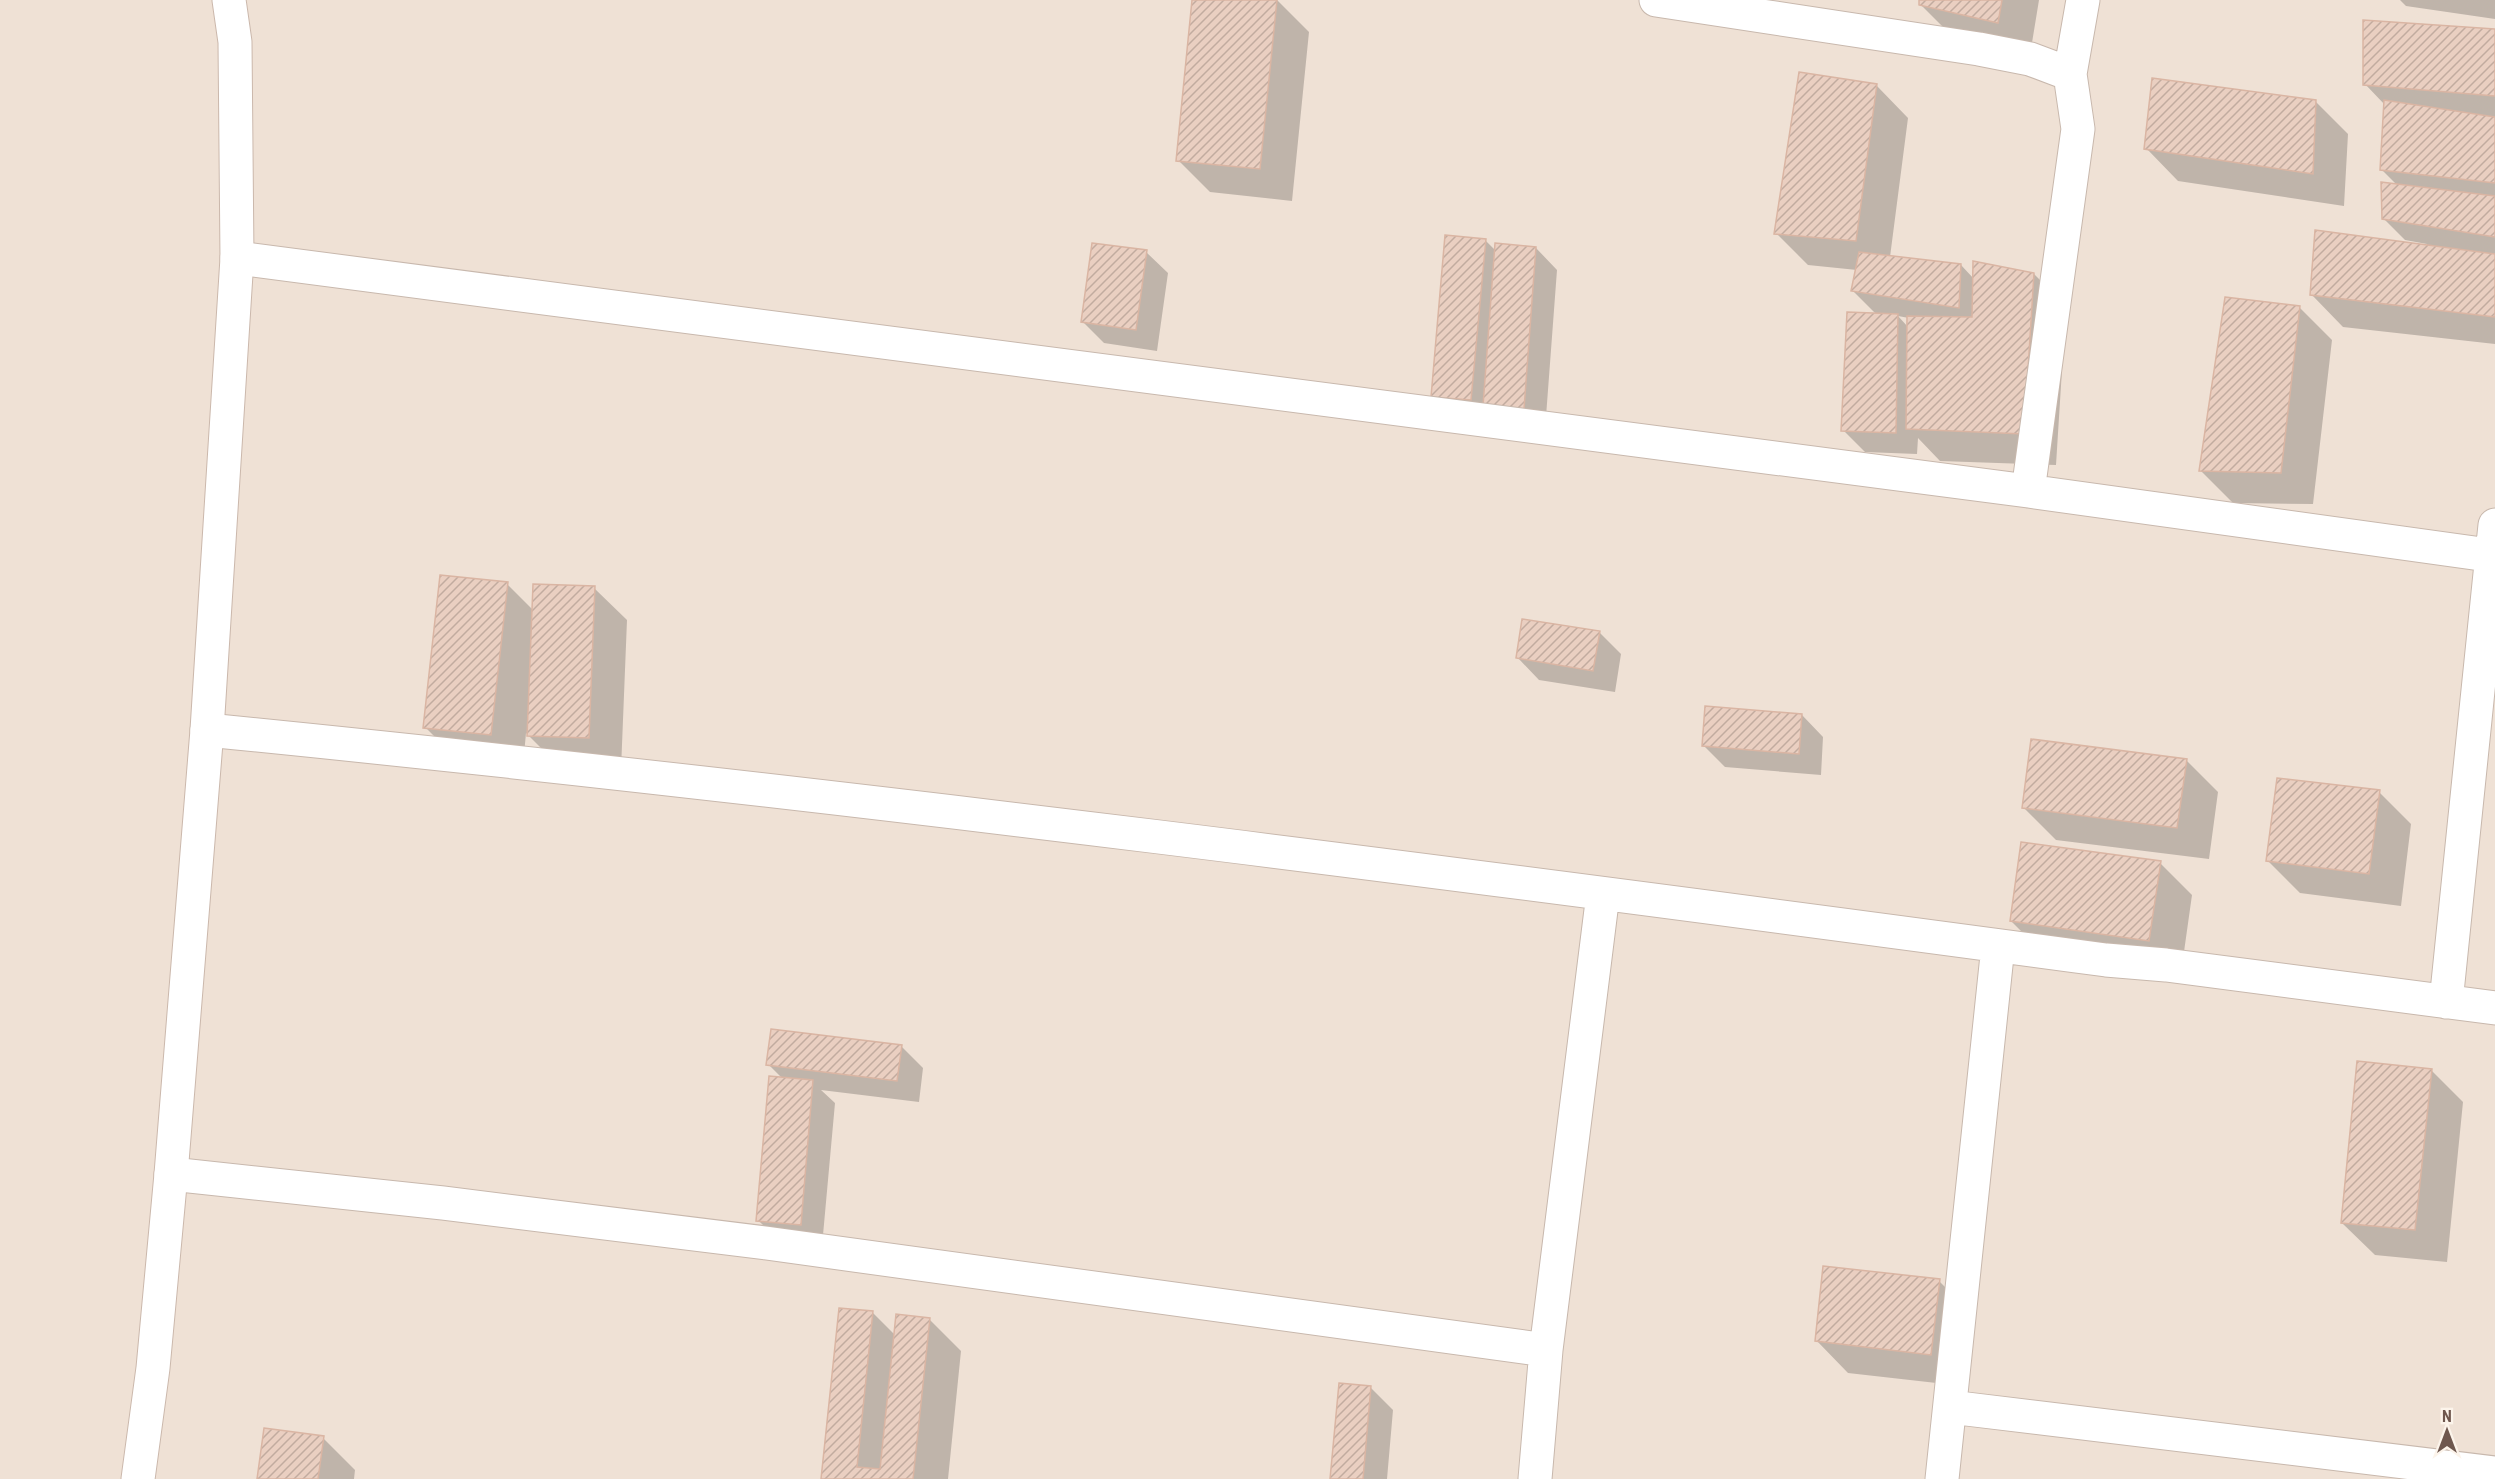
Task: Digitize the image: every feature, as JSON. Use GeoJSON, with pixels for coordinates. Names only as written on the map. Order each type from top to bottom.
{"type":"FeatureCollection","features":[{"type":"Feature","properties":{"kind":"street"},"geometry":{"type":"LineString","coordinates":[[138,1479],[153,1368],[171,1174],[207,730],[237,258],[235,42],[229,0]]}},
{"type":"Feature","properties":{"kind":"street"},"geometry":{"type":"LineString","coordinates":[[1656,0],[1979,49],[2030,59],[2070,74]]}},
{"type":"Feature","properties":{"kind":"street"},"geometry":{"type":"LineString","coordinates":[[2028,491],[2078,129],[2070,74],[2083,0]]}},
{"type":"Feature","properties":{"kind":"street"},"geometry":{"type":"LineString","coordinates":[[237,258],[2028,491],[2494,545],[2446,1002]]}},
{"type":"Feature","properties":{"kind":"street"},"geometry":{"type":"LineString","coordinates":[[207,730],[814,795],[2495,1008]]}},
{"type":"Feature","properties":{"kind":"street"},"geometry":{"type":"LineString","coordinates":[[1535,1479],[1546,1350],[1604,894]]}},
{"type":"Feature","properties":{"kind":"street"},"geometry":{"type":"LineString","coordinates":[[1942,1479],[1998,946]]}},
{"type":"Feature","properties":{"kind":"street"},"geometry":{"type":"LineString","coordinates":[[171,1174],[443,1203],[766,1243],[1546,1350]]}},
{"type":"Feature","properties":{"kind":"street"},"geometry":{"type":"LineString","coordinates":[[1950,1407],[2495,1473]]}},
{"type":"Feature","properties":{"kind":"shaded area"},"geometry":{"type":"Polygon","coordinates":[[[0,0],[2495,0],[2495,1479],[0,1479],[0,0]]]}},
{"type":"Feature","properties":{"kind":"building"},"geometry":{"type":"Polygon","coordinates":[[[1192,0],[1277,0],[1260,169],[1176,161],[1192,0]]]}},
{"type":"Feature","properties":{"kind":"building"},"geometry":{"type":"Polygon","coordinates":[[[1919,0],[2002,0],[1998,23],[1919,5],[1919,0]]]}},
{"type":"Feature","properties":{"kind":"building"},"geometry":{"type":"Polygon","coordinates":[[[2363,20],[2495,29],[2495,96],[2363,85],[2363,20]]]}},
{"type":"Feature","properties":{"kind":"building"},"geometry":{"type":"Polygon","coordinates":[[[1799,72],[1877,84],[1856,241],[1774,234],[1799,72]]]}},
{"type":"Feature","properties":{"kind":"building"},"geometry":{"type":"Polygon","coordinates":[[[2152,78],[2316,100],[2313,174],[2144,149],[2152,78]]]}},
{"type":"Feature","properties":{"kind":"building"},"geometry":{"type":"Polygon","coordinates":[[[2384,100],[2495,117],[2495,183],[2380,170],[2384,100]]]}},
{"type":"Feature","properties":{"kind":"building"},"geometry":{"type":"Polygon","coordinates":[[[2381,182],[2495,196],[2495,237],[2382,219],[2381,182]]]}},
{"type":"Feature","properties":{"kind":"building"},"geometry":{"type":"Polygon","coordinates":[[[2315,230],[2495,254],[2495,317],[2310,295],[2315,230]]]}},
{"type":"Feature","properties":{"kind":"building"},"geometry":{"type":"Polygon","coordinates":[[[1445,235],[1486,239],[1471,400],[1431,397],[1445,235]]]}},
{"type":"Feature","properties":{"kind":"building"},"geometry":{"type":"Polygon","coordinates":[[[1092,243],[1147,250],[1136,330],[1081,322],[1092,243]]]}},
{"type":"Feature","properties":{"kind":"building"},"geometry":{"type":"Polygon","coordinates":[[[1495,243],[1536,247],[1524,409],[1483,406],[1495,243]]]}},
{"type":"Feature","properties":{"kind":"building"},"geometry":{"type":"Polygon","coordinates":[[[1859,252],[1961,264],[1959,308],[1851,291],[1859,252]]]}},
{"type":"Feature","properties":{"kind":"building"},"geometry":{"type":"Polygon","coordinates":[[[1973,261],[2034,273],[2024,434],[1906,429],[1907,316],[1972,317],[1973,261]]]}},
{"type":"Feature","properties":{"kind":"building"},"geometry":{"type":"Polygon","coordinates":[[[2225,297],[2300,306],[2281,473],[2199,471],[2225,297]]]}},
{"type":"Feature","properties":{"kind":"building"},"geometry":{"type":"Polygon","coordinates":[[[1847,312],[1898,314],[1896,433],[1841,431],[1847,312]]]}},
{"type":"Feature","properties":{"kind":"building"},"geometry":{"type":"Polygon","coordinates":[[[440,575],[508,582],[491,735],[423,728],[440,575]]]}},
{"type":"Feature","properties":{"kind":"building"},"geometry":{"type":"Polygon","coordinates":[[[533,584],[595,586],[589,738],[527,736],[533,584]]]}},
{"type":"Feature","properties":{"kind":"building"},"geometry":{"type":"Polygon","coordinates":[[[1522,619],[1600,631],[1593,671],[1516,658],[1522,619]]]}},
{"type":"Feature","properties":{"kind":"building"},"geometry":{"type":"Polygon","coordinates":[[[1705,706],[1802,714],[1799,754],[1702,746],[1705,706]]]}},
{"type":"Feature","properties":{"kind":"building"},"geometry":{"type":"Polygon","coordinates":[[[2031,739],[2187,759],[2177,828],[2022,808],[2031,739]]]}},
{"type":"Feature","properties":{"kind":"building"},"geometry":{"type":"Polygon","coordinates":[[[2277,778],[2380,790],[2369,874],[2266,861],[2277,778]]]}},
{"type":"Feature","properties":{"kind":"building"},"geometry":{"type":"Polygon","coordinates":[[[2021,842],[2161,861],[2149,941],[2010,921],[2021,842]]]}},
{"type":"Feature","properties":{"kind":"building"},"geometry":{"type":"Polygon","coordinates":[[[771,1029],[902,1045],[897,1081],[766,1065],[771,1029]]]}},
{"type":"Feature","properties":{"kind":"building"},"geometry":{"type":"Polygon","coordinates":[[[2357,1061],[2432,1069],[2415,1230],[2341,1223],[2357,1061]]]}},
{"type":"Feature","properties":{"kind":"building"},"geometry":{"type":"Polygon","coordinates":[[[769,1076],[813,1080],[801,1225],[756,1221],[769,1076]]]}},
{"type":"Feature","properties":{"kind":"building"},"geometry":{"type":"Polygon","coordinates":[[[1823,1266],[1940,1279],[1931,1355],[1815,1341],[1823,1266]]]}},
{"type":"Feature","properties":{"kind":"building"},"geometry":{"type":"Polygon","coordinates":[[[839,1308],[873,1311],[857,1467],[880,1469],[896,1314],[930,1318],[913,1479],[821,1479],[839,1308]]]}},
{"type":"Feature","properties":{"kind":"building"},"geometry":{"type":"Polygon","coordinates":[[[1339,1383],[1371,1386],[1363,1479],[1330,1479],[1339,1383]]]}},
{"type":"Feature","properties":{"kind":"building"},"geometry":{"type":"Polygon","coordinates":[[[264,1428],[324,1436],[318,1479],[257,1479],[264,1428]]]}}]}
